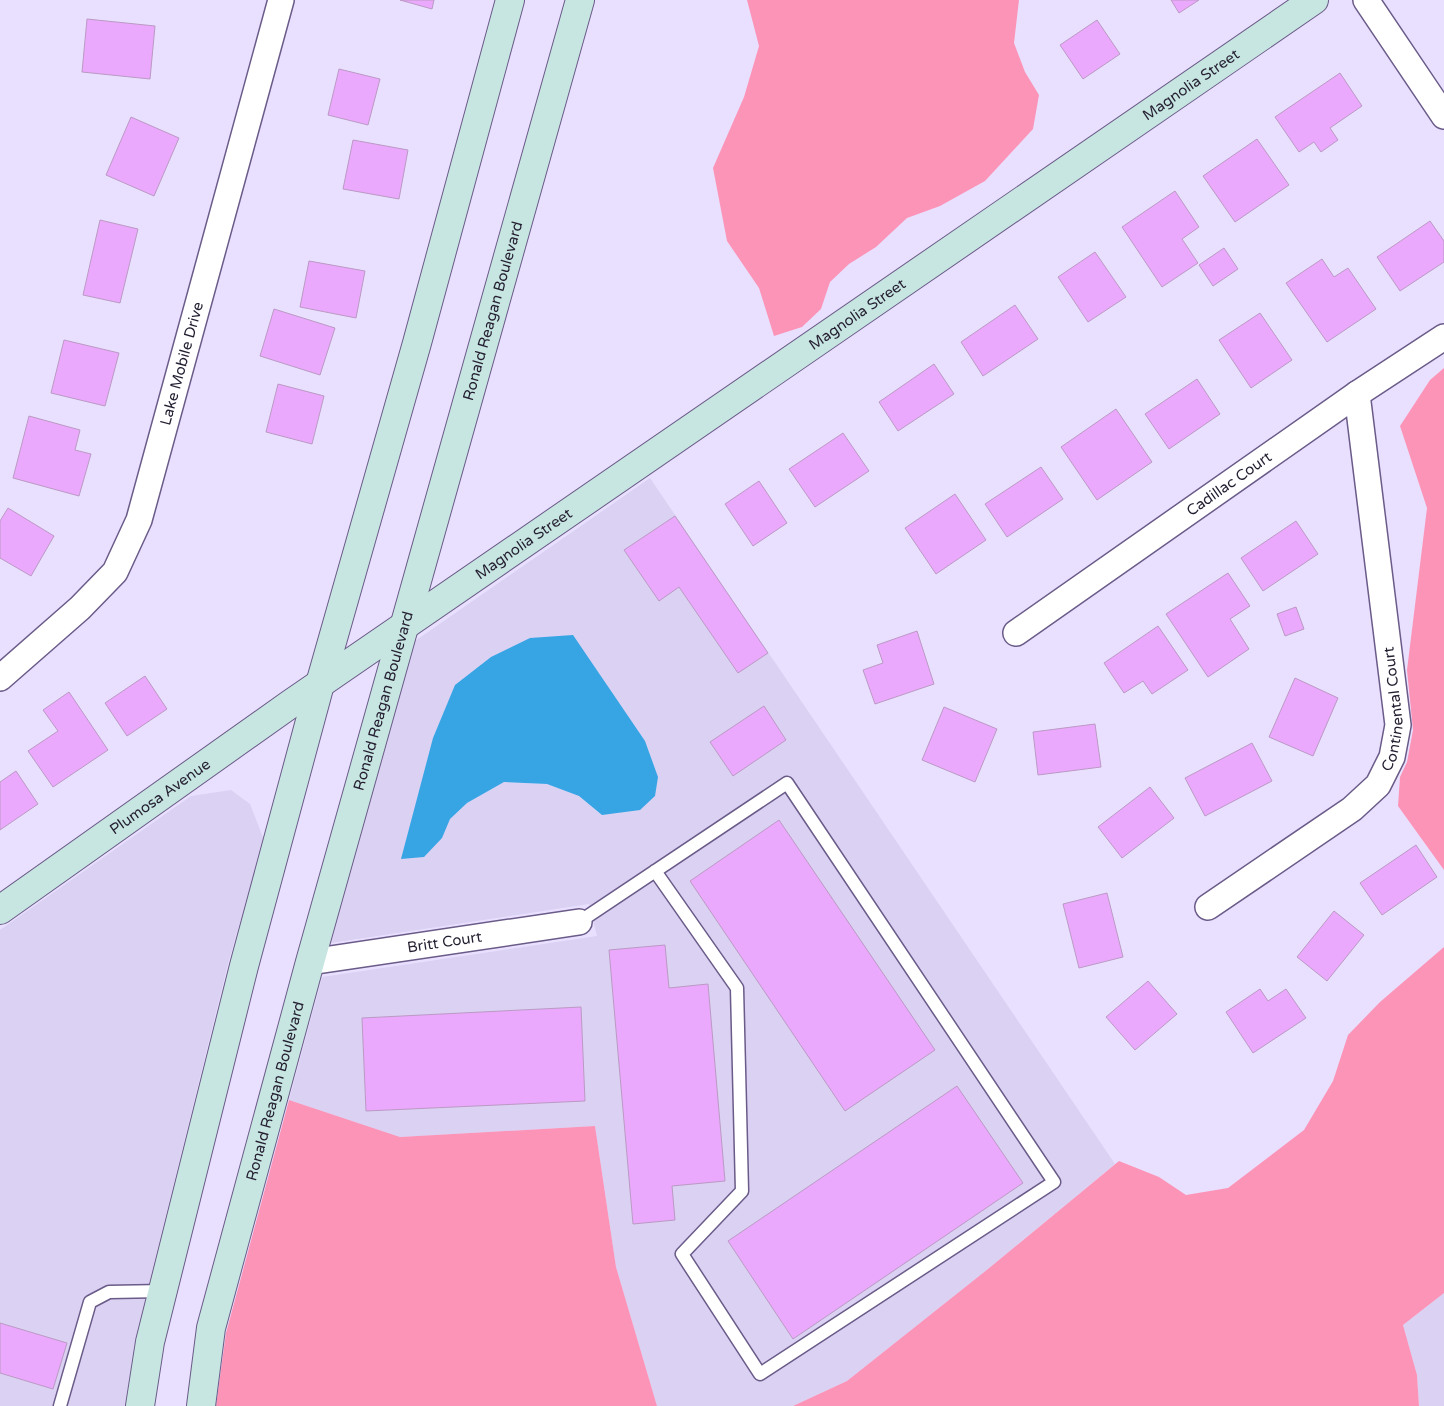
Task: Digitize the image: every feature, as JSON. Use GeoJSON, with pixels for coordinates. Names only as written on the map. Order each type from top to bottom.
{"type":"FeatureCollection","features":[{"type":"Feature","properties":{"kind":"main road"},"geometry":{"type":"LineString","coordinates":[[140,1406],[150,1342],[244,966],[320,684],[417,343],[510,0]]}},
{"type":"Feature","properties":{"kind":"main road","name":"Ronald Reagan Boulevard"},"geometry":{"type":"LineString","coordinates":[[201,1406],[211,1328],[401,630],[580,0]]}},
{"type":"Feature","properties":{"kind":"main road","name":"Magnolia Street"},"geometry":{"type":"LineString","coordinates":[[320,684],[401,630],[1310,1]]}},
{"type":"Feature","properties":{"kind":"main road","name":"Plumosa Avenue"},"geometry":{"type":"LineString","coordinates":[[0,910],[320,684]]}},
{"type":"Feature","properties":{"kind":"street","name":"Lake Mobile Drive"},"geometry":{"type":"LineString","coordinates":[[0,678],[80,608],[116,572],[139,520],[281,0]]}},
{"type":"Feature","properties":{"kind":"street"},"geometry":{"type":"LineString","coordinates":[[1366,0],[1444,116]]}},
{"type":"Feature","properties":{"kind":"street","name":"Cadillac Court"},"geometry":{"type":"LineString","coordinates":[[1016,633],[1357,394],[1444,337]]}},
{"type":"Feature","properties":{"kind":"street","name":"Continental Court"},"geometry":{"type":"LineString","coordinates":[[1208,907],[1352,809],[1378,785],[1392,757],[1398,725],[1357,394]]}},
{"type":"Feature","properties":{"kind":"street","name":"Britt Court"},"geometry":{"type":"LineString","coordinates":[[310,962],[579,922]]}},
{"type":"Feature","properties":{"kind":"lane"},"geometry":{"type":"LineString","coordinates":[[579,922],[655,871],[788,783],[1054,1182],[760,1374],[682,1254],[742,1191],[737,988],[655,871]]}},
{"type":"Feature","properties":{"kind":"lane"},"geometry":{"type":"LineString","coordinates":[[60,1406],[90,1302],[109,1292],[163,1291]]}},
{"type":"Feature","properties":{"kind":"shaded area"},"geometry":{"type":"Polygon","coordinates":[[[747,0],[1019,0],[1014,43],[1025,72],[1039,95],[1033,129],[985,181],[940,206],[907,218],[876,247],[849,264],[830,282],[821,309],[802,327],[774,336],[759,288],[727,241],[713,168],[744,97],[759,46],[747,0]]]}},
{"type":"Feature","properties":{"kind":"shaded area"},"geometry":{"type":"Polygon","coordinates":[[[1444,368],[1444,870],[1398,806],[1400,777],[1407,762],[1413,730],[1407,670],[1427,508],[1400,426],[1430,380],[1444,368]]]}},
{"type":"Feature","properties":{"kind":"shaded area"},"geometry":{"type":"Polygon","coordinates":[[[650,478],[1115,1164],[988,1269],[847,1381],[793,1406],[657,1406],[616,1267],[595,1126],[400,1137],[289,1100],[322,977],[597,936],[589,904],[331,943],[415,641],[650,478]],[[573,635],[450,819],[467,803],[504,782],[547,784],[579,796],[602,815],[573,635]]]}},
{"type":"Feature","properties":{"kind":"shaded area"},"geometry":{"type":"Polygon","coordinates":[[[231,790],[250,804],[264,840],[229,960],[136,1336],[125,1406],[0,1406],[0,930],[191,796],[231,790]]]}},
{"type":"Feature","properties":{"kind":"shaded area"},"geometry":{"type":"Polygon","coordinates":[[[1444,947],[1444,1293],[1403,1325],[1417,1375],[1419,1406],[793,1406],[847,1381],[988,1269],[1119,1161],[1159,1177],[1186,1195],[1228,1188],[1304,1130],[1333,1081],[1348,1035],[1380,1002],[1444,947]]]}},
{"type":"Feature","properties":{"kind":"shaded area"},"geometry":{"type":"Polygon","coordinates":[[[289,1100],[400,1137],[595,1126],[616,1267],[657,1406],[216,1406],[226,1333],[289,1100]]]}},
{"type":"Feature","properties":{"kind":"shaded area"},"geometry":{"type":"Polygon","coordinates":[[[1444,1293],[1444,1406],[1419,1406],[1417,1375],[1403,1325],[1444,1293]]]}},
{"type":"Feature","properties":{"kind":"water"},"geometry":{"type":"Polygon","coordinates":[[[573,635],[645,741],[658,777],[655,796],[640,810],[602,815],[579,796],[547,784],[504,782],[467,803],[450,819],[442,838],[424,857],[401,859],[433,738],[455,685],[491,657],[530,638],[573,635]]]}},
{"type":"Feature","properties":{"kind":"building"},"geometry":{"type":"Polygon","coordinates":[[[400,0],[434,0],[432,9],[400,0]]]}},
{"type":"Feature","properties":{"kind":"building"},"geometry":{"type":"Polygon","coordinates":[[[1171,0],[1199,0],[1179,13],[1171,0]]]}},
{"type":"Feature","properties":{"kind":"building"},"geometry":{"type":"Polygon","coordinates":[[[87,19],[155,26],[150,79],[82,72],[87,19]]]}},
{"type":"Feature","properties":{"kind":"building"},"geometry":{"type":"Polygon","coordinates":[[[1097,20],[1120,54],[1083,79],[1060,45],[1097,20]]]}},
{"type":"Feature","properties":{"kind":"building"},"geometry":{"type":"Polygon","coordinates":[[[339,69],[380,79],[368,125],[328,115],[339,69]]]}},
{"type":"Feature","properties":{"kind":"building"},"geometry":{"type":"Polygon","coordinates":[[[1340,73],[1362,106],[1330,128],[1338,140],[1321,152],[1314,142],[1299,152],[1275,117],[1340,73]]]}},
{"type":"Feature","properties":{"kind":"building"},"geometry":{"type":"Polygon","coordinates":[[[131,117],[179,138],[154,196],[106,175],[131,117]]]}},
{"type":"Feature","properties":{"kind":"building"},"geometry":{"type":"Polygon","coordinates":[[[1257,139],[1289,185],[1235,222],[1203,176],[1257,139]]]}},
{"type":"Feature","properties":{"kind":"building"},"geometry":{"type":"Polygon","coordinates":[[[353,140],[408,150],[399,199],[343,189],[353,140]]]}},
{"type":"Feature","properties":{"kind":"building"},"geometry":{"type":"Polygon","coordinates":[[[1175,191],[1199,227],[1182,239],[1198,263],[1162,287],[1122,227],[1175,191]]]}},
{"type":"Feature","properties":{"kind":"building"},"geometry":{"type":"Polygon","coordinates":[[[100,220],[138,229],[120,303],[83,295],[100,220]]]}},
{"type":"Feature","properties":{"kind":"building"},"geometry":{"type":"Polygon","coordinates":[[[1430,221],[1444,241],[1444,262],[1400,291],[1377,257],[1430,221]]]}},
{"type":"Feature","properties":{"kind":"building"},"geometry":{"type":"Polygon","coordinates":[[[1224,248],[1238,269],[1213,286],[1199,265],[1224,248]]]}},
{"type":"Feature","properties":{"kind":"building"},"geometry":{"type":"Polygon","coordinates":[[[1095,252],[1126,297],[1088,322],[1058,277],[1095,252]]]}},
{"type":"Feature","properties":{"kind":"building"},"geometry":{"type":"Polygon","coordinates":[[[1322,259],[1334,277],[1348,268],[1376,309],[1327,342],[1286,283],[1322,259]]]}},
{"type":"Feature","properties":{"kind":"building"},"geometry":{"type":"Polygon","coordinates":[[[309,261],[365,271],[356,318],[300,307],[309,261]]]}},
{"type":"Feature","properties":{"kind":"building"},"geometry":{"type":"Polygon","coordinates":[[[1015,305],[1038,339],[983,376],[961,342],[1015,305]]]}},
{"type":"Feature","properties":{"kind":"building"},"geometry":{"type":"Polygon","coordinates":[[[274,309],[335,328],[320,375],[260,356],[274,309]]]}},
{"type":"Feature","properties":{"kind":"building"},"geometry":{"type":"Polygon","coordinates":[[[1260,313],[1292,360],[1251,388],[1219,340],[1260,313]]]}},
{"type":"Feature","properties":{"kind":"building"},"geometry":{"type":"Polygon","coordinates":[[[64,340],[119,353],[105,406],[51,393],[64,340]]]}},
{"type":"Feature","properties":{"kind":"building"},"geometry":{"type":"Polygon","coordinates":[[[934,364],[954,394],[898,431],[879,402],[934,364]]]}},
{"type":"Feature","properties":{"kind":"building"},"geometry":{"type":"Polygon","coordinates":[[[1197,379],[1220,414],[1169,449],[1145,414],[1197,379]]]}},
{"type":"Feature","properties":{"kind":"building"},"geometry":{"type":"Polygon","coordinates":[[[278,384],[324,396],[312,444],[266,432],[278,384]]]}},
{"type":"Feature","properties":{"kind":"building"},"geometry":{"type":"Polygon","coordinates":[[[1116,409],[1152,462],[1097,500],[1061,447],[1116,409]]]}},
{"type":"Feature","properties":{"kind":"building"},"geometry":{"type":"Polygon","coordinates":[[[29,416],[80,430],[75,450],[91,454],[79,496],[13,478],[29,416]]]}},
{"type":"Feature","properties":{"kind":"building"},"geometry":{"type":"Polygon","coordinates":[[[843,433],[869,471],[815,507],[789,469],[843,433]]]}},
{"type":"Feature","properties":{"kind":"building"},"geometry":{"type":"Polygon","coordinates":[[[1041,467],[1063,499],[1007,537],[985,504],[1041,467]]]}},
{"type":"Feature","properties":{"kind":"building"},"geometry":{"type":"Polygon","coordinates":[[[759,481],[787,523],[753,546],[725,504],[759,481]]]}},
{"type":"Feature","properties":{"kind":"building"},"geometry":{"type":"Polygon","coordinates":[[[955,494],[986,540],[936,574],[905,528],[955,494]]]}},
{"type":"Feature","properties":{"kind":"building"},"geometry":{"type":"Polygon","coordinates":[[[8,508],[54,536],[31,576],[0,558],[0,521],[8,508]]]}},
{"type":"Feature","properties":{"kind":"building"},"geometry":{"type":"Polygon","coordinates":[[[675,516],[768,653],[738,673],[679,587],[659,601],[624,550],[675,516]]]}},
{"type":"Feature","properties":{"kind":"building"},"geometry":{"type":"Polygon","coordinates":[[[1296,521],[1318,554],[1263,591],[1241,558],[1296,521]]]}},
{"type":"Feature","properties":{"kind":"building"},"geometry":{"type":"Polygon","coordinates":[[[1228,573],[1250,606],[1230,619],[1249,649],[1208,677],[1166,614],[1228,573]]]}},
{"type":"Feature","properties":{"kind":"building"},"geometry":{"type":"Polygon","coordinates":[[[1296,607],[1304,629],[1285,636],[1277,614],[1296,607]]]}},
{"type":"Feature","properties":{"kind":"building"},"geometry":{"type":"Polygon","coordinates":[[[1158,626],[1188,670],[1152,694],[1143,681],[1124,693],[1104,663],[1158,626]]]}},
{"type":"Feature","properties":{"kind":"building"},"geometry":{"type":"Polygon","coordinates":[[[917,631],[934,684],[875,704],[863,670],[883,663],[877,645],[917,631]]]}},
{"type":"Feature","properties":{"kind":"building"},"geometry":{"type":"Polygon","coordinates":[[[145,676],[167,709],[127,736],[105,703],[145,676]]]}},
{"type":"Feature","properties":{"kind":"building"},"geometry":{"type":"Polygon","coordinates":[[[1295,678],[1338,698],[1313,756],[1269,737],[1295,678]]]}},
{"type":"Feature","properties":{"kind":"building"},"geometry":{"type":"Polygon","coordinates":[[[69,692],[108,750],[53,787],[28,751],[58,731],[43,710],[69,692]]]}},
{"type":"Feature","properties":{"kind":"building"},"geometry":{"type":"Polygon","coordinates":[[[764,706],[786,740],[733,776],[710,742],[764,706]]]}},
{"type":"Feature","properties":{"kind":"building"},"geometry":{"type":"Polygon","coordinates":[[[944,707],[997,729],[975,782],[922,760],[944,707]]]}},
{"type":"Feature","properties":{"kind":"building"},"geometry":{"type":"Polygon","coordinates":[[[1095,724],[1101,767],[1038,775],[1033,732],[1095,724]]]}},
{"type":"Feature","properties":{"kind":"building"},"geometry":{"type":"Polygon","coordinates":[[[1252,743],[1272,781],[1205,816],[1185,778],[1252,743]]]}},
{"type":"Feature","properties":{"kind":"building"},"geometry":{"type":"Polygon","coordinates":[[[16,771],[38,804],[0,830],[0,782],[16,771]]]}},
{"type":"Feature","properties":{"kind":"building"},"geometry":{"type":"Polygon","coordinates":[[[1150,787],[1174,818],[1122,858],[1098,827],[1150,787]]]}},
{"type":"Feature","properties":{"kind":"building"},"geometry":{"type":"Polygon","coordinates":[[[779,820],[935,1050],[845,1111],[690,881],[779,820]]]}},
{"type":"Feature","properties":{"kind":"building"},"geometry":{"type":"Polygon","coordinates":[[[1416,845],[1437,877],[1382,915],[1360,883],[1416,845]]]}},
{"type":"Feature","properties":{"kind":"building"},"geometry":{"type":"Polygon","coordinates":[[[1107,893],[1123,957],[1079,968],[1063,904],[1107,893]]]}},
{"type":"Feature","properties":{"kind":"building"},"geometry":{"type":"Polygon","coordinates":[[[1334,911],[1364,935],[1327,981],[1297,957],[1334,911]]]}},
{"type":"Feature","properties":{"kind":"building"},"geometry":{"type":"Polygon","coordinates":[[[665,945],[669,988],[708,984],[725,1181],[672,1186],[675,1220],[633,1224],[609,950],[665,945]]]}},
{"type":"Feature","properties":{"kind":"building"},"geometry":{"type":"Polygon","coordinates":[[[1148,981],[1177,1014],[1135,1050],[1106,1017],[1148,981]]]}},
{"type":"Feature","properties":{"kind":"building"},"geometry":{"type":"Polygon","coordinates":[[[1260,989],[1268,1001],[1286,989],[1306,1018],[1253,1053],[1226,1012],[1260,989]]]}},
{"type":"Feature","properties":{"kind":"building"},"geometry":{"type":"Polygon","coordinates":[[[581,1007],[585,1101],[366,1111],[362,1018],[581,1007]]]}},
{"type":"Feature","properties":{"kind":"building"},"geometry":{"type":"Polygon","coordinates":[[[957,1086],[1023,1183],[793,1339],[728,1241],[957,1086]]]}},
{"type":"Feature","properties":{"kind":"building"},"geometry":{"type":"Polygon","coordinates":[[[0,1323],[67,1343],[53,1389],[0,1373],[0,1323]]]}}]}
